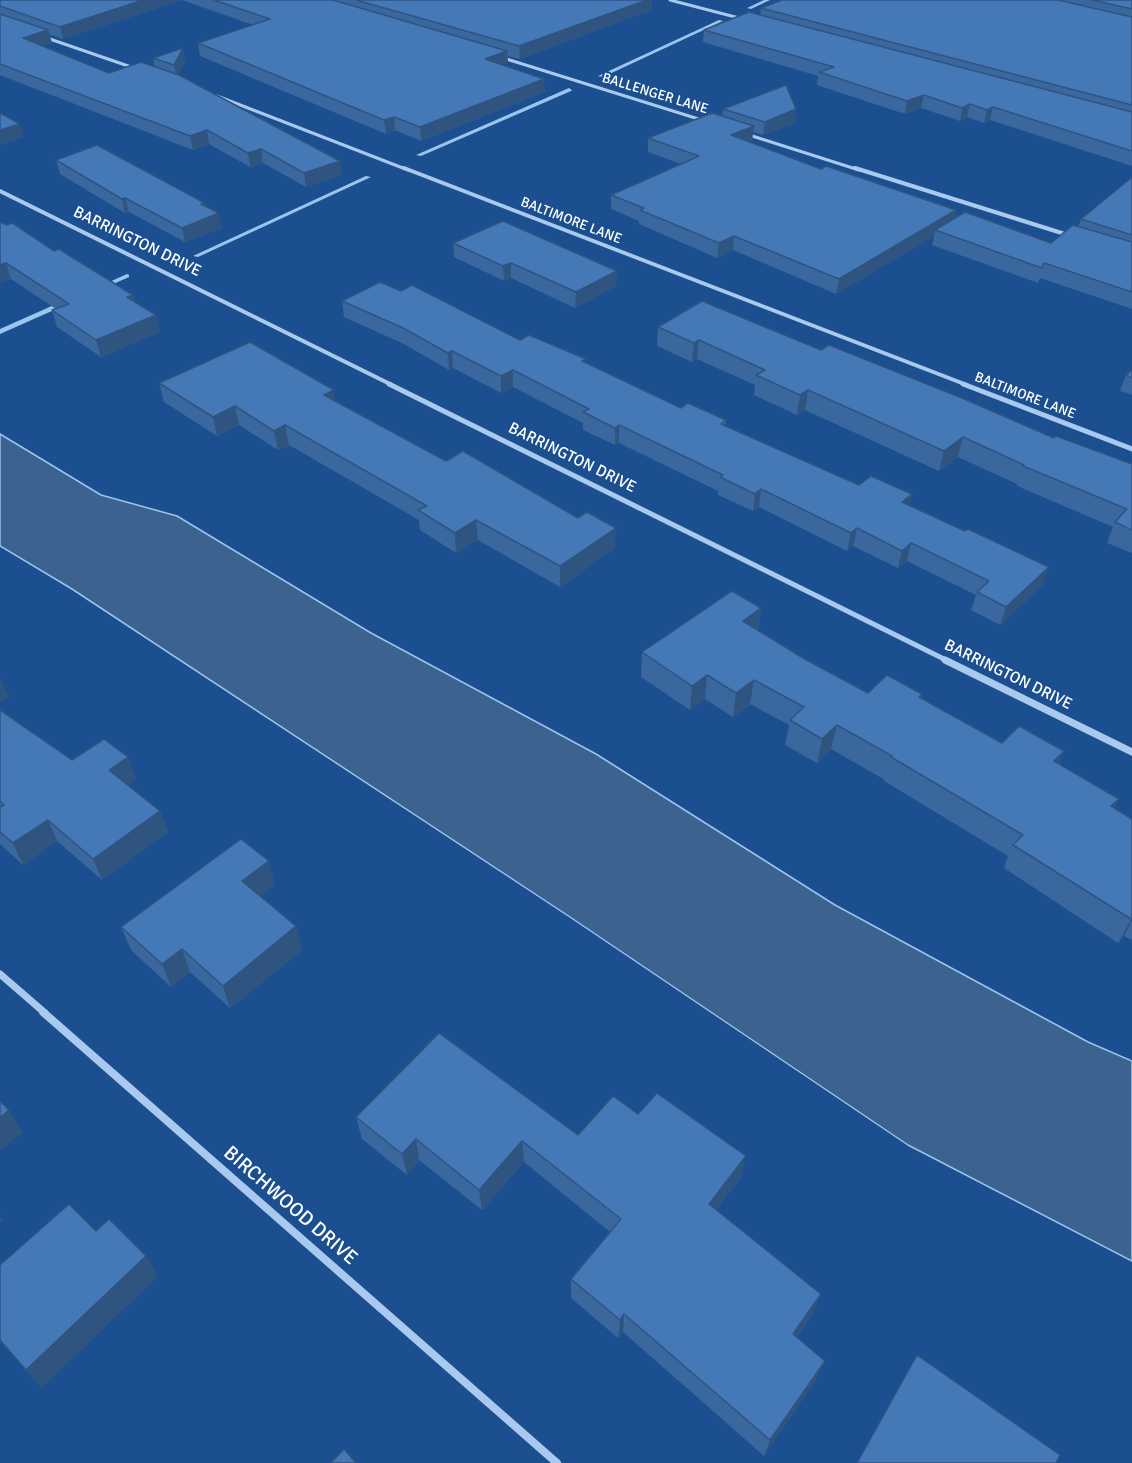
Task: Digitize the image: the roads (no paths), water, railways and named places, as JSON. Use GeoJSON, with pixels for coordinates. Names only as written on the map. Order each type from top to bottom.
{"type":"FeatureCollection","features":[{"type":"Feature","properties":{"kind":"street"},"geometry":{"type":"LineString","coordinates":[[670,0],[746,20]]}},
{"type":"Feature","properties":{"kind":"street"},"geometry":{"type":"LineString","coordinates":[[41,36],[148,72]]}},
{"type":"Feature","properties":{"kind":"street","name":"BALLENGER LANE"},"geometry":{"type":"LineString","coordinates":[[498,57],[714,124]]}},
{"type":"Feature","properties":{"kind":"street","name":"BALTIMORE LANE"},"geometry":{"type":"LineString","coordinates":[[213,95],[1132,449]]}},
{"type":"Feature","properties":{"kind":"street"},"geometry":{"type":"LineString","coordinates":[[737,131],[1076,237]]}},
{"type":"Feature","properties":{"kind":"street","name":"BARRINGTON DRIVE"},"geometry":{"type":"LineString","coordinates":[[0,191],[1132,752]]}},
{"type":"Feature","properties":{"kind":"street","name":"BIRCHWOOD DRIVE"},"geometry":{"type":"LineString","coordinates":[[0,974],[557,1463]]}},
{"type":"Feature","properties":{"kind":"water"},"geometry":{"type":"Polygon","coordinates":[[[0,434],[101,495],[177,516],[371,633],[596,754],[835,905],[1088,1042],[1132,1061],[1132,1261],[908,1145],[570,917],[72,589],[0,546],[0,434]]]}},
{"type":"Feature","properties":{"kind":"waterway"},"geometry":{"type":"LineString","coordinates":[[749,8],[768,0]]}},
{"type":"Feature","properties":{"kind":"waterway"},"geometry":{"type":"LineString","coordinates":[[601,76],[721,21]]}},
{"type":"Feature","properties":{"kind":"waterway"},"geometry":{"type":"LineString","coordinates":[[419,155],[569,90]]}},
{"type":"Feature","properties":{"kind":"waterway"},"geometry":{"type":"LineString","coordinates":[[196,256],[368,177]]}},
{"type":"Feature","properties":{"kind":"waterway"},"geometry":{"type":"LineString","coordinates":[[100,288],[127,276]]}},
{"type":"Feature","properties":{"kind":"waterway"},"geometry":{"type":"LineString","coordinates":[[0,332],[66,303]]}}]}
